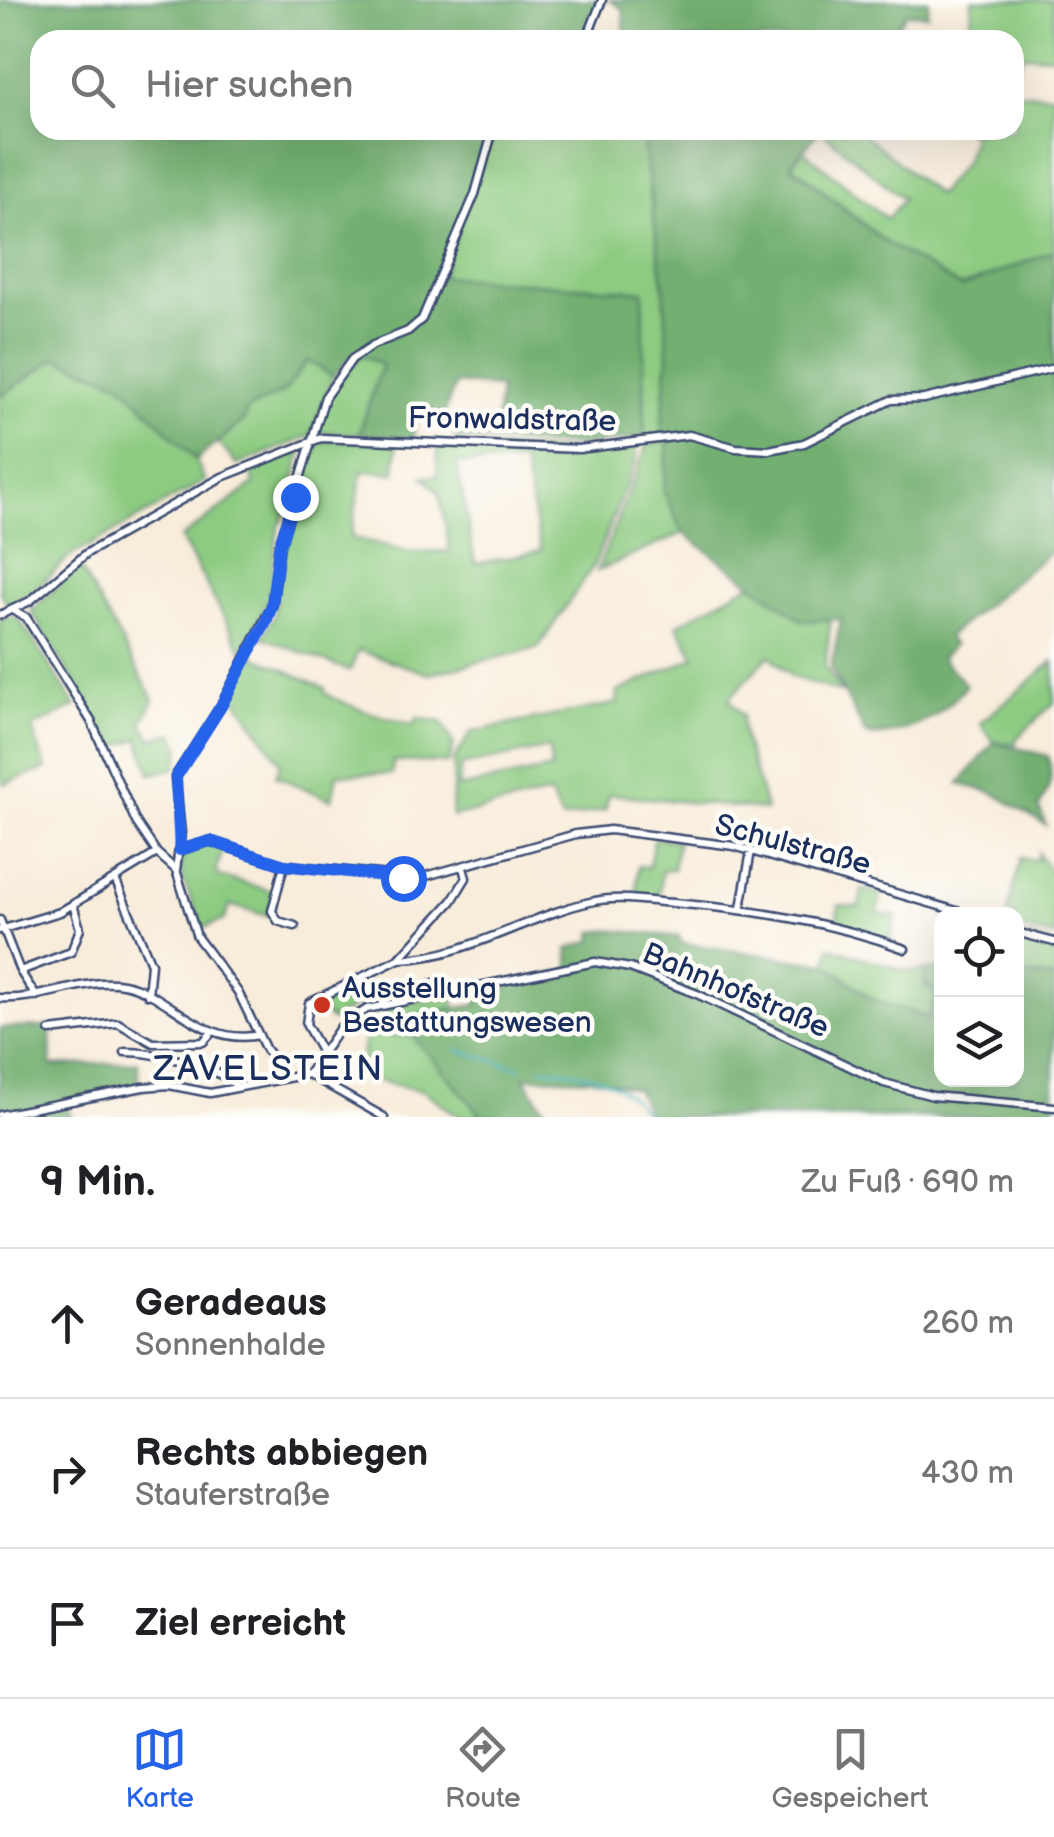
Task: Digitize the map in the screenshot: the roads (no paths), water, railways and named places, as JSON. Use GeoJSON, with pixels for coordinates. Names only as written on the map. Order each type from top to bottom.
{"type":"FeatureCollection","features":[{"type":"Feature","properties":{"kind":"street"},"geometry":{"type":"LineString","coordinates":[[590,30],[602,0]]}},
{"type":"Feature","properties":{"kind":"street"},"geometry":{"type":"LineString","coordinates":[[282,1078],[278,1062],[258,1035],[232,983],[198,937],[176,870],[180,850],[176,777],[221,706],[266,622],[279,548],[309,443],[340,372],[372,345],[408,332],[422,319],[475,194],[490,140]]}},
{"type":"Feature","properties":{"kind":"street","name":"Fronwaldstraße"},"geometry":{"type":"LineString","coordinates":[[0,615],[30,600],[87,553],[222,477],[337,436],[579,449],[689,436],[736,448],[769,450],[804,443],[890,400],[924,399],[1054,368]]}},
{"type":"Feature","properties":{"kind":"street"},"geometry":{"type":"LineString","coordinates":[[26,617],[30,600]]}},
{"type":"Feature","properties":{"kind":"street"},"geometry":{"type":"LineString","coordinates":[[12,610],[26,617],[91,721],[136,822],[157,853],[176,870]]}},
{"type":"Feature","properties":{"kind":"street","name":"Schulstraße"},"geometry":{"type":"LineString","coordinates":[[180,850],[210,841],[284,865],[403,878],[463,868],[576,834],[610,830],[752,851],[943,907]]}},
{"type":"Feature","properties":{"kind":"street"},"geometry":{"type":"LineString","coordinates":[[741,908],[752,851]]}},
{"type":"Feature","properties":{"kind":"street"},"geometry":{"type":"LineString","coordinates":[[2,929],[44,920],[157,853]]}},
{"type":"Feature","properties":{"kind":"street"},"geometry":{"type":"LineString","coordinates":[[284,865],[272,910],[278,922],[295,926]]}},
{"type":"Feature","properties":{"kind":"street"},"geometry":{"type":"LineString","coordinates":[[400,959],[452,902],[466,878],[463,868]]}},
{"type":"Feature","properties":{"kind":"street"},"geometry":{"type":"LineString","coordinates":[[115,878],[151,964],[148,994]]}},
{"type":"Feature","properties":{"kind":"street"},"geometry":{"type":"LineString","coordinates":[[322,1053],[306,1024],[309,1003],[400,959],[614,897],[741,908],[836,927],[905,950]]}},
{"type":"Feature","properties":{"kind":"street"},"geometry":{"type":"LineString","coordinates":[[20,971],[71,952],[80,928],[73,904]]}},
{"type":"Feature","properties":{"kind":"street"},"geometry":{"type":"LineString","coordinates":[[0,920],[20,971],[37,998]]}},
{"type":"Feature","properties":{"kind":"street"},"geometry":{"type":"LineString","coordinates":[[1024,934],[1054,942]]}},
{"type":"Feature","properties":{"kind":"street","name":"Bahnhofstraße"},"geometry":{"type":"LineString","coordinates":[[308,1074],[344,1024],[382,1004],[450,995],[578,964],[611,963],[762,1021],[884,1084],[933,1096],[1054,1107]]}},
{"type":"Feature","properties":{"kind":"street"},"geometry":{"type":"LineString","coordinates":[[0,998],[37,998],[112,983],[148,994],[213,1031],[258,1035]]}},
{"type":"Feature","properties":{"kind":"street"},"geometry":{"type":"LineString","coordinates":[[382,1004],[387,995],[434,983]]}},
{"type":"Feature","properties":{"kind":"street"},"geometry":{"type":"LineString","coordinates":[[50,1031],[118,1022],[153,1042],[203,1042],[213,1031]]}},
{"type":"Feature","properties":{"kind":"street"},"geometry":{"type":"LineString","coordinates":[[151,1052],[153,1042]]}},
{"type":"Feature","properties":{"kind":"street"},"geometry":{"type":"LineString","coordinates":[[125,1052],[151,1052],[215,1072],[237,1086]]}},
{"type":"Feature","properties":{"kind":"street"},"geometry":{"type":"LineString","coordinates":[[0,1115],[156,1086],[210,1093],[308,1074],[384,1117]]}},
{"type":"Feature","properties":{"kind":"waterway"},"geometry":{"type":"LineString","coordinates":[[457,1050],[521,1068]]}},
{"type":"Feature","properties":{"kind":"waterway"},"geometry":{"type":"LineString","coordinates":[[541,1068],[602,1079],[626,1093],[648,1117]]}},
{"type":"Feature","properties":{"kind":"place","name":"Ausstellung Bestattungswesen"},"geometry":{"type":"Point","coordinates":[322,1005]}},
{"type":"Feature","properties":{"kind":"district","name":"ZAVELSTEIN"},"geometry":{"type":"Point","coordinates":[269,1068]}}]}
